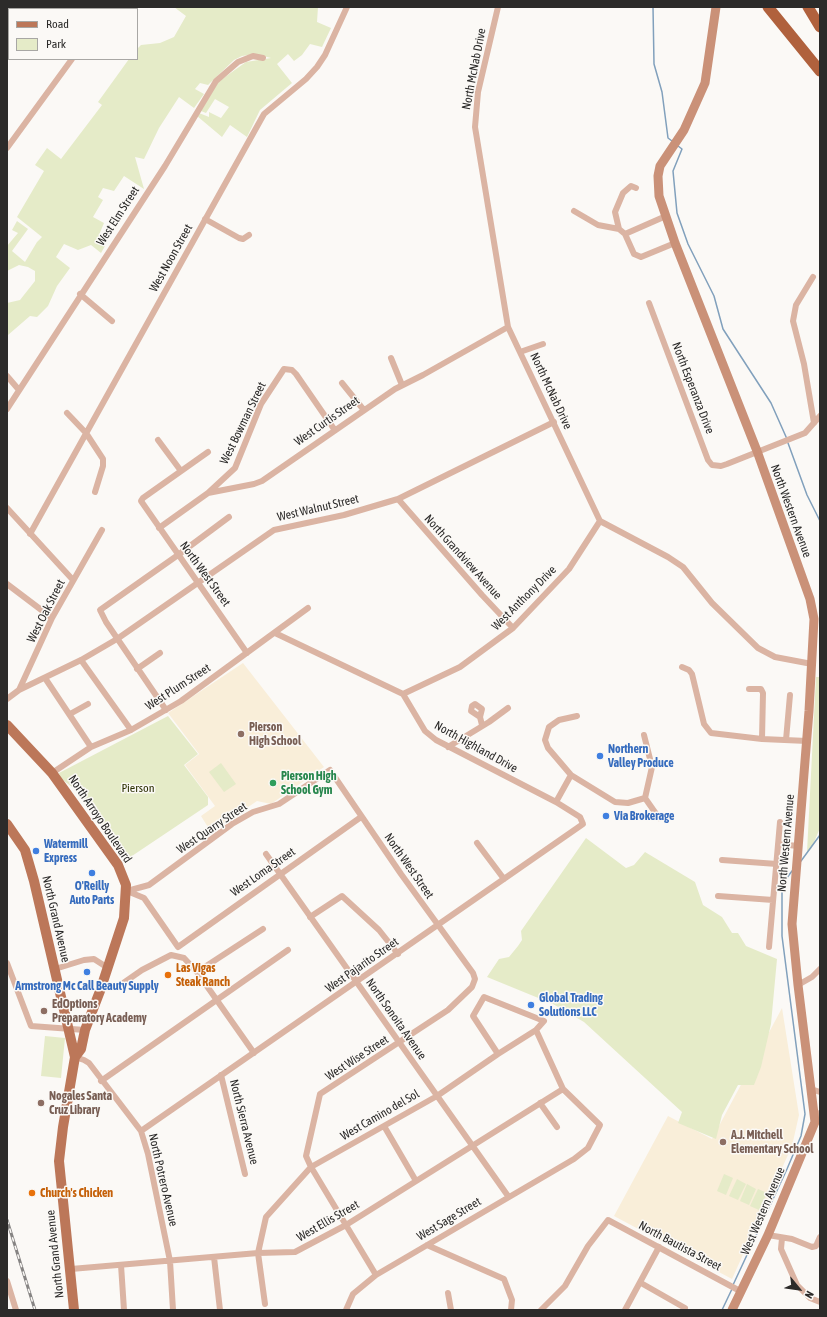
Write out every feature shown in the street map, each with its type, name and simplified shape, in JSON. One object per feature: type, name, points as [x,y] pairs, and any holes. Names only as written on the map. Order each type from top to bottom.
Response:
[{"type":"highway","points":[[768,7],[820,71]]},
{"type":"highway","points":[[808,7],[820,27]]},
{"type":"main road","name":"North Arroyo Boulevard","points":[[7,725],[52,773],[118,865],[126,885],[127,891],[124,918],[81,1049],[75,1057]]},
{"type":"main road","name":"North Grand Avenue","points":[[7,824],[25,850],[34,881],[75,1057],[63,1127],[59,1161],[61,1193],[71,1269],[74,1310]]},
{"type":"street","name":"West Noon Street","points":[[30,534],[264,114],[318,67],[347,7]]},
{"type":"street","name":"North McNab Drive","points":[[498,7],[478,92],[475,127],[508,327],[600,521]]},
{"type":"street","name":"North Western Avenue","points":[[716,7],[705,83],[684,130],[660,166],[658,185],[675,243],[757,451],[817,618],[812,664],[792,924],[798,985],[815,1090],[816,1122]]},
{"type":"street","name":"West Elm Street","points":[[7,409],[80,294],[165,166],[216,81],[238,62],[253,56],[263,58]]},
{"type":"street","points":[[7,148],[71,60]]},
{"type":"street","points":[[636,188],[631,186],[623,193],[616,207],[615,217],[619,228],[625,234],[634,254],[641,257],[675,243]]},
{"type":"street","points":[[574,211],[586,220],[598,225],[619,228]]},
{"type":"street","points":[[625,234],[666,216]]},
{"type":"street","points":[[205,219],[239,238],[244,239],[250,235]]},
{"type":"street","points":[[813,277],[796,306],[792,321],[804,364],[814,424]]},
{"type":"street","points":[[80,294],[112,320]]},
{"type":"street","name":"North Esperanza Drive","points":[[649,303],[708,460],[715,466],[726,464],[757,451]]},
{"type":"street","name":"West Curtis Street","points":[[159,528],[208,492],[254,484],[262,481],[363,409],[402,385],[423,375],[508,327]]},
{"type":"street","points":[[520,352],[543,344]]},
{"type":"street","points":[[391,358],[402,385]]},
{"type":"street","name":"West Bowman Street","points":[[208,492],[235,468],[261,404],[281,372],[287,369],[296,374],[334,429]]},
{"type":"street","points":[[7,376],[20,390]]},
{"type":"street","points":[[342,383],[363,409]]},
{"type":"street","points":[[67,413],[86,433],[103,459],[103,466],[95,492]]},
{"type":"street","points":[[757,451],[805,433],[820,416]]},
{"type":"street","name":"West Walnut Street","points":[[19,690],[81,660],[118,639],[198,581],[278,528],[344,515],[398,499],[554,422]]},
{"type":"street","points":[[158,440],[181,471],[208,452]]},
{"type":"street","name":"North West Street","points":[[181,471],[141,501],[247,653]]},
{"type":"street","name":"North Grandview Avenue","points":[[398,499],[477,590],[513,628]]},
{"type":"street","points":[[7,508],[73,580]]},
{"type":"street","points":[[166,710],[137,669],[100,612],[100,609],[178,555],[229,517]]},
{"type":"street","points":[[600,521],[668,557],[683,567],[712,603],[758,648],[775,657],[812,664]]},
{"type":"street","name":"West Anthony Drive","points":[[403,694],[460,667],[513,628],[569,569],[600,521]]},
{"type":"street","name":"West Oak Street","points":[[7,699],[19,690],[52,618],[102,530]]},
{"type":"street","points":[[8,584],[52,618]]},
{"type":"street","name":"West Plum Street","points":[[52,773],[91,747],[131,730],[166,710],[308,608]]},
{"type":"street","points":[[275,633],[403,694]]},
{"type":"street","points":[[137,669],[160,653]]},
{"type":"street","points":[[81,660],[131,730]]},
{"type":"street","points":[[682,667],[692,674],[704,724],[707,730],[717,734],[762,739],[807,741]]},
{"type":"street","points":[[45,678],[91,747]]},
{"type":"street","points":[[749,689],[762,689],[764,692],[762,739]]},
{"type":"street","name":"North Highland Drive","points":[[403,694],[425,731],[448,747],[575,812]]},
{"type":"street","points":[[786,740],[790,695]]},
{"type":"street","points":[[70,714],[88,704]]},
{"type":"street","points":[[448,747],[508,708]]},
{"type":"street","points":[[577,716],[555,723],[549,727],[545,740],[552,755],[571,775],[615,802],[628,803],[645,798]]},
{"type":"street","points":[[480,717],[482,725]]},
{"type":"street","points":[[644,735],[652,767],[652,774],[645,798]]},
{"type":"street","name":"North West Street","points":[[330,770],[361,817],[473,973]]},
{"type":"street","name":"West Quarry Street","points":[[127,891],[149,884],[232,824],[253,812],[279,804],[330,770]]},
{"type":"street","points":[[556,802],[571,775]]},
{"type":"street","points":[[645,798],[659,818]]},
{"type":"street","name":"West Pajarito Street","points":[[141,1131],[398,954],[583,824],[583,820],[575,812]]},
{"type":"street","name":"West Loma Street","points":[[127,891],[144,898],[178,947],[361,817]]},
{"type":"street","points":[[769,947],[780,822]]},
{"type":"street","points":[[476,843],[504,879]]},
{"type":"street","points":[[778,844],[798,846]]},
{"type":"street","name":"North Sonoita Avenue","points":[[266,854],[508,1196]]},
{"type":"street","points":[[722,860],[777,864]]},
{"type":"street","points":[[310,917],[342,896],[379,930],[398,954]]},
{"type":"street","points":[[718,896],[773,900]]},
{"type":"street","points":[[197,972],[262,929]]},
{"type":"street","points":[[101,1081],[288,950]]},
{"type":"street","points":[[102,986],[112,988],[119,986],[142,970],[170,955],[184,958],[197,972],[254,1053]]},
{"type":"street","points":[[55,969],[89,960],[102,963],[108,968]]},
{"type":"street","points":[[7,963],[31,1026],[86,1030]]},
{"type":"street","points":[[798,985],[812,977],[820,969]]},
{"type":"street","name":"West Wise Street","points":[[311,1167],[306,1156],[320,1094],[400,1043],[448,1010],[474,984],[475,979],[473,973]]},
{"type":"street","name":"West Camino del Sol","points":[[258,1253],[266,1217],[311,1167],[437,1096],[536,1030],[544,1021],[484,997],[473,1016],[498,1054]]},
{"type":"street","points":[[536,1030],[563,1089]]},
{"type":"street","name":"North Potrero Avenue","points":[[75,1057],[84,1060],[89,1064],[141,1131],[148,1154],[170,1261],[173,1310]]},
{"type":"street","name":"North Sierra Avenue","points":[[221,1076],[245,1174]]},
{"type":"street","name":"West Ellis Street","points":[[71,1269],[258,1253],[295,1252],[346,1225],[563,1089]]},
{"type":"street","name":"West Sage Street","points":[[346,1310],[352,1294],[376,1275],[508,1196],[574,1159],[588,1148],[600,1125],[563,1089]]},
{"type":"street","points":[[540,1103],[557,1127]]},
{"type":"street","points":[[816,1122],[820,1112]]},
{"type":"street","name":"West Western Avenue","points":[[732,1310],[768,1235],[816,1122]]},
{"type":"street","points":[[384,1126],[416,1181]]},
{"type":"street","points":[[311,1167],[376,1275]]},
{"type":"street","name":"North Bautista Street","points":[[541,1310],[565,1286],[588,1246],[608,1220],[740,1291]]},
{"type":"street","points":[[768,1235],[792,1239],[812,1247],[816,1246],[820,1237]]},
{"type":"street","points":[[782,1238],[781,1249],[796,1285],[810,1298],[820,1302]]},
{"type":"street","points":[[427,1245],[504,1279],[512,1300],[510,1310]]},
{"type":"street","points":[[626,1310],[659,1247]]},
{"type":"street","points":[[258,1253],[264,1304]]},
{"type":"street","points":[[214,1257],[220,1310]]},
{"type":"street","points":[[121,1265],[124,1310]]},
{"type":"street","points":[[7,1281],[16,1310]]},
{"type":"street","points":[[641,1283],[685,1308]]},
{"type":"street","points":[[448,1294],[451,1310]]},
{"type":"shaded area","name":"Pierson High School","points":[[243,663],[324,767],[271,804],[257,801],[211,832],[201,816],[215,806],[185,765],[199,754],[168,713]]},
{"type":"shaded area","name":"A.J. Mitchell Elementary School","points":[[782,1008],[799,1115],[792,1146],[732,1279],[614,1216],[668,1116],[712,1139]]},
{"type":"green space","points":[[174,7],[318,7],[317,22],[331,28],[322,47],[310,44],[302,55],[294,61],[288,54],[277,64],[292,83],[260,110],[247,137],[230,125],[222,137],[197,116],[199,113],[209,117],[209,112],[221,118],[229,107],[215,99],[206,113],[201,111],[218,82],[246,62],[271,58],[255,54],[242,56],[234,60],[208,85],[200,83],[195,89],[204,94],[194,108],[179,97],[159,128],[144,159],[135,157],[144,189],[124,176],[114,191],[103,188],[98,197],[103,200],[93,217],[104,223],[99,235],[105,246],[101,253],[91,245],[78,250],[64,244],[56,257],[70,268],[57,286],[48,306],[37,317],[30,316],[8,335],[7,303],[20,300],[35,281],[35,271],[28,267],[19,265],[7,271],[7,246],[18,233],[12,230],[17,221],[28,229],[12,251],[25,262],[37,242],[42,237],[17,217],[44,171],[35,165],[47,148],[61,159],[102,105],[98,102],[128,60],[138,60],[138,48],[141,45],[160,43],[174,37],[186,16]]},
{"type":"green space","points":[[816,677],[820,677],[820,828],[811,849],[807,852]]},
{"type":"green space","name":"Pierson","points":[[168,716],[198,754],[184,765],[208,797],[208,805],[126,860],[79,792],[60,778],[59,773]]},
{"type":"green space","points":[[221,763],[236,784],[224,792],[209,772]]},
{"type":"green space","points":[[586,838],[626,868],[634,865],[645,852],[695,882],[703,905],[722,917],[732,933],[738,933],[746,946],[777,959],[771,1024],[761,1067],[754,1085],[738,1085],[722,1115],[716,1139],[678,1123],[682,1112],[584,1022],[553,1004],[487,977],[499,959],[509,957],[518,946],[522,940],[521,931]]},
{"type":"green space","points":[[45,1036],[65,1038],[61,1078],[41,1076]]},
{"type":"green space","points":[[724,1174],[733,1178],[726,1195],[717,1191]]},
{"type":"green space","points":[[737,1179],[746,1184],[738,1200],[729,1196]]},
{"type":"green space","points":[[747,1184],[756,1189],[749,1205],[740,1201]]},
{"type":"green space","points":[[758,1189],[767,1193],[759,1210],[750,1206]]},
{"type":"waterway","points":[[653,7],[654,64],[662,92],[668,138],[672,141]]},
{"type":"waterway","points":[[678,146],[682,149],[673,171],[677,213],[688,244],[714,296],[723,329],[771,403],[787,439]]},
{"type":"waterway","points":[[788,443],[807,495],[820,521]]},
{"type":"waterway","points":[[801,861],[820,835]]},
{"type":"waterway","points":[[733,1285],[801,1136],[805,1114],[782,936],[782,887],[792,871]]},
{"type":"waterway","points":[[722,1310],[732,1289]]},
{"type":"railway","points":[[7,1220],[35,1310]]},
{"type":"place","name":"Pierson High School","points":[[241,734]]},
{"type":"place","name":"Northern Valley Produce","points":[[600,756]]},
{"type":"place","name":"Pierson High School Gym","points":[[273,783]]},
{"type":"place","name":"Via Brokerage","points":[[606,816]]},
{"type":"place","name":"Watermill Express","points":[[36,851]]},
{"type":"place","name":"O'Reilly Auto Parts","points":[[92,873]]},
{"type":"place","name":"Armstrong Mc Call Beauty Supply","points":[[87,972]]},
{"type":"place","name":"Las Vigas Steak Ranch","points":[[168,975]]},
{"type":"place","name":"Global Trading Solutions LLC","points":[[531,1005]]},
{"type":"place","name":"EdOptions Preparatory Academy","points":[[44,1011]]},
{"type":"place","name":"Nogales Santa Cruz Library","points":[[41,1103]]},
{"type":"place","name":"A.J. Mitchell Elementary School","points":[[723,1142]]},
{"type":"place","name":"Church's Chicken","points":[[32,1193]]}]
